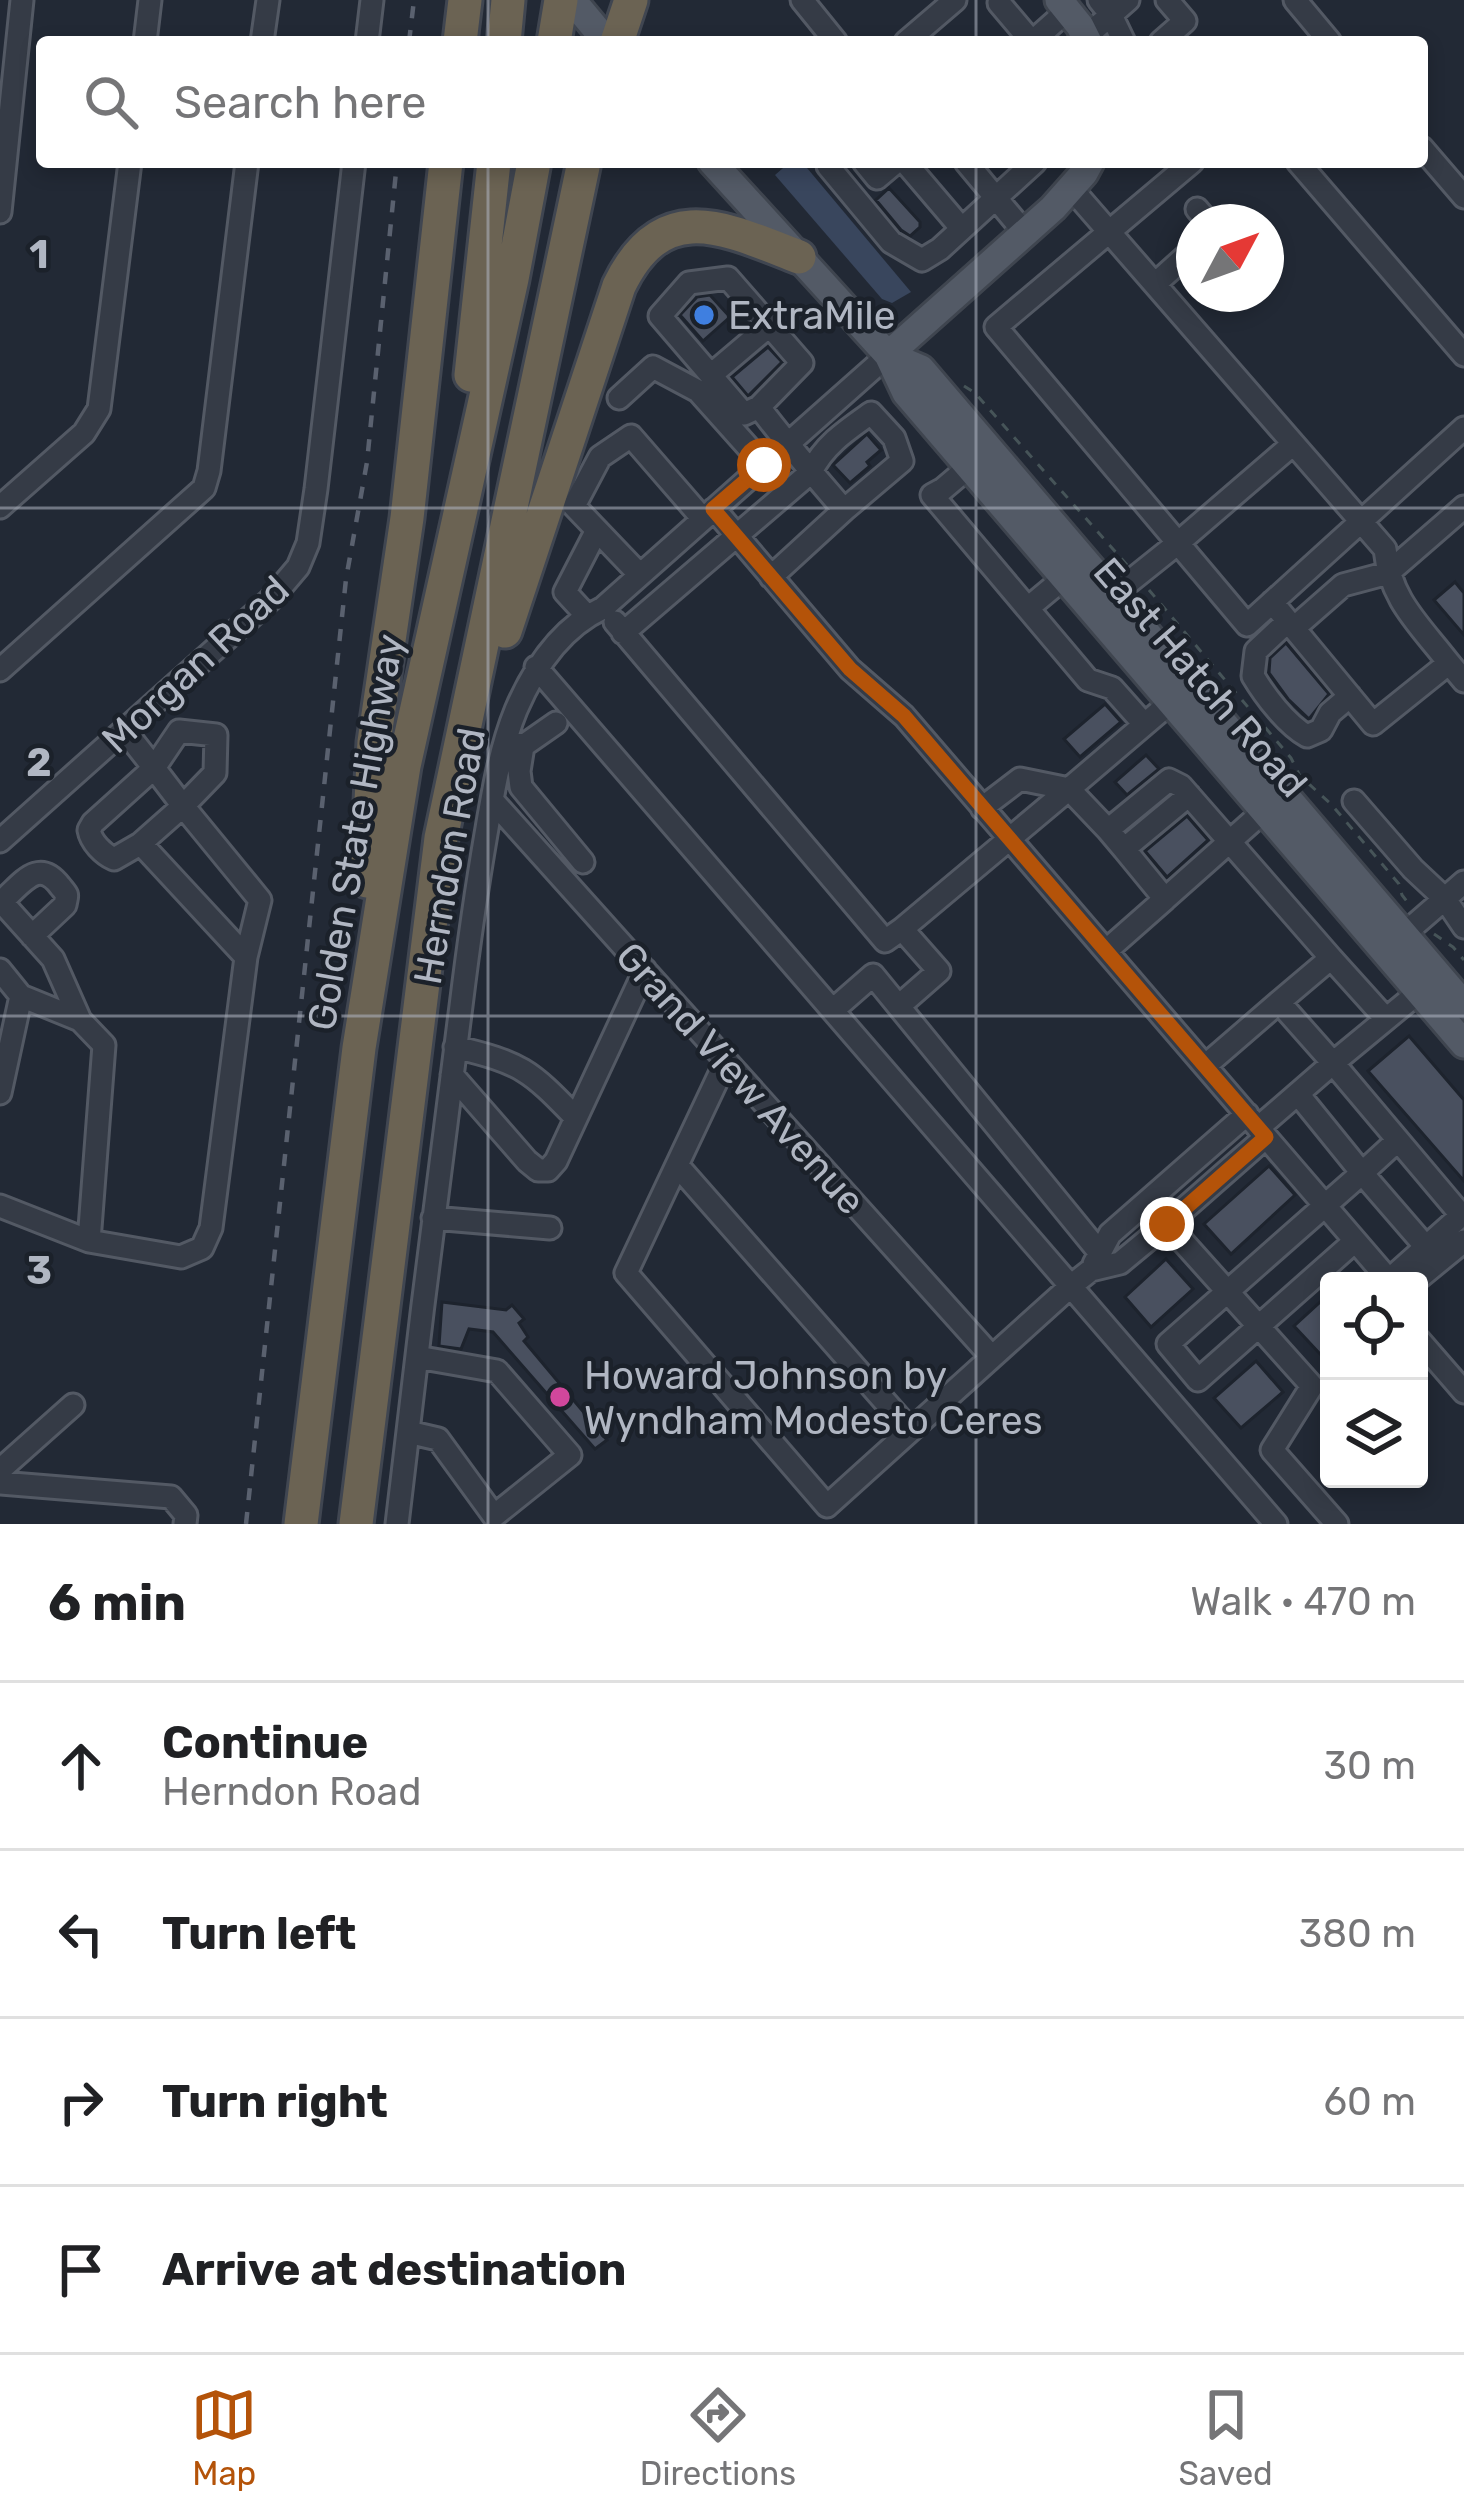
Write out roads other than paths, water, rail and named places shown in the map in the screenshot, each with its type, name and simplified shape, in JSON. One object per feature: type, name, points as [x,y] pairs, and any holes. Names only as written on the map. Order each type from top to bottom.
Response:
[{"type":"highway","points":[[461,36],[466,0]]},
{"type":"highway","points":[[505,36],[508,0]]},
{"type":"highway","points":[[555,36],[561,0]]},
{"type":"highway","points":[[613,36],[617,0]]},
{"type":"highway","points":[[615,36],[631,0]]},
{"type":"highway","points":[[358,1048],[374,742],[407,518],[445,168]]},
{"type":"highway","points":[[444,586],[493,168]]},
{"type":"highway","name":"Golden State Highway","points":[[301,1524],[358,1048],[404,766],[533,168]]},
{"type":"highway","points":[[356,1524],[441,838],[583,168]]},
{"type":"highway","points":[[461,744],[502,638],[628,266],[640,249],[662,236],[703,226],[723,228],[799,257]]},
{"type":"main road","points":[[572,0],[606,36]]},
{"type":"main road","points":[[1063,5],[1083,36]]},
{"type":"main road","name":"East Hatch Road","points":[[717,168],[888,355],[906,393],[1464,1044]]},
{"type":"main road","name":"Herndon Road","points":[[888,355],[1025,233],[1086,168]]},
{"type":"main road","name":"East Hatch Road","points":[[888,355],[921,369],[1113,595],[1412,927],[1464,1005]]},
{"type":"street","points":[[0,212],[22,0]]},
{"type":"street","points":[[146,36],[150,0]]},
{"type":"street","points":[[263,36],[268,0]]},
{"type":"street","points":[[368,36],[372,0]]},
{"type":"street","points":[[802,0],[831,36]]},
{"type":"street","points":[[912,36],[955,0]]},
{"type":"street","points":[[1167,0],[1185,21],[1168,36]]},
{"type":"street","points":[[1294,0],[1325,36]]},
{"type":"street","points":[[999,3],[1027,36]]},
{"type":"street","points":[[1037,36],[1063,5]]},
{"type":"street","points":[[1089,36],[1113,5]]},
{"type":"street","points":[[1113,5],[1122,36]]},
{"type":"street","points":[[1428,155],[1464,197]]},
{"type":"street","points":[[0,507],[84,433],[99,409],[129,168]]},
{"type":"street","points":[[0,670],[204,488],[246,168]]},
{"type":"street","name":"Morgan Road","points":[[0,841],[270,600],[298,566],[308,542],[353,168]]},
{"type":"street","points":[[830,168],[891,242],[922,260],[1027,168]]},
{"type":"street","points":[[869,168],[877,178],[892,168]]},
{"type":"street","points":[[906,168],[962,229]]},
{"type":"street","points":[[971,168],[1025,233]]},
{"type":"street","points":[[1185,168],[996,327],[1247,625],[1464,428]]},
{"type":"street","points":[[1303,168],[1464,355]]},
{"type":"street","points":[[1071,188],[1385,549],[1396,595],[1464,682]]},
{"type":"street","points":[[1155,284],[1176,265]]},
{"type":"street","points":[[728,278],[770,326],[802,363],[759,407],[744,414],[660,316],[689,283],[728,278]]},
{"type":"street","points":[[711,376],[770,326]]},
{"type":"street","name":"Herndon Road","points":[[397,1524],[473,914],[536,668],[566,633],[640,575],[888,355]]},
{"type":"street","points":[[619,398],[652,367],[698,391],[764,465]]},
{"type":"street","points":[[759,407],[844,510]]},
{"type":"street","points":[[623,633],[811,472],[819,455],[871,413],[894,438],[902,461],[772,577]]},
{"type":"street","points":[[640,575],[574,506],[600,457],[631,436],[708,514],[736,535],[850,669],[904,716],[1382,1272]]},
{"type":"street","points":[[1113,595],[1294,444]]},
{"type":"street","points":[[969,467],[932,495],[1088,680],[1112,688],[1144,724]]},
{"type":"street","points":[[1350,696],[1330,713],[1322,730],[1307,736],[1256,682],[1252,663],[1256,651],[1343,585],[1388,573],[1464,507]]},
{"type":"street","points":[[597,530],[565,592],[623,633],[885,941],[1171,702]]},
{"type":"street","points":[[1028,608],[1064,578]]},
{"type":"street","points":[[1273,602],[1373,724],[1449,663]]},
{"type":"street","points":[[536,668],[1276,1524]]},
{"type":"street","points":[[556,723],[514,743],[521,787],[584,862]]},
{"type":"street","points":[[0,1206],[89,1241],[181,1257],[202,1248],[211,1228],[246,957],[260,900],[125,731]]},
{"type":"street","points":[[179,731],[216,735],[215,772],[140,844],[114,859],[106,856],[88,830],[154,768],[179,731]]},
{"type":"street","points":[[982,808],[1020,779],[1069,789],[1165,899]]},
{"type":"street","points":[[1108,830],[1168,780],[1181,786],[1386,1019]]},
{"type":"street","points":[[1124,849],[1189,795]]},
{"type":"street","points":[[500,808],[529,799]]},
{"type":"street","points":[[1354,801],[1464,927]]},
{"type":"street","name":"Grand View Avenue","points":[[500,808],[991,1356]]},
{"type":"street","points":[[1106,951],[1264,811]]},
{"type":"street","points":[[140,844],[246,957]]},
{"type":"street","points":[[32,936],[67,899],[49,873],[40,871],[1,901],[32,936],[53,958],[80,1020],[104,1045],[89,1241]]},
{"type":"street","points":[[1412,927],[1464,882]]},
{"type":"street","points":[[899,1006],[939,970],[902,929]]},
{"type":"street","points":[[1205,1066],[1331,958]]},
{"type":"street","points":[[0,970],[21,996],[80,1020]]},
{"type":"street","points":[[452,1075],[538,1170],[548,1170],[645,970]]},
{"type":"street","points":[[833,1010],[873,975],[1096,1262]]},
{"type":"street","points":[[726,1061],[626,1273],[827,1506],[1096,1262],[1110,1234],[1298,1094],[1419,992]]},
{"type":"street","points":[[0,1094],[21,996]]},
{"type":"street","points":[[1280,1002],[1463,1215],[1398,1272]]},
{"type":"street","points":[[455,1047],[523,1068],[576,1118]]},
{"type":"street","points":[[1298,1094],[1426,1246]]},
{"type":"street","points":[[1096,1262],[1120,1263],[1167,1224],[1257,1126]]},
{"type":"street","points":[[1355,1240],[1198,1380],[1168,1344],[1398,1140]]},
{"type":"street","points":[[677,1165],[910,1430]]},
{"type":"street","points":[[433,1217],[550,1228]]},
{"type":"street","points":[[1167,1224],[1259,1328],[1320,1379],[1272,1450],[1337,1524]]},
{"type":"street","points":[[1426,1272],[1464,1240]]},
{"type":"street","points":[[1428,1350],[1464,1392]]},
{"type":"street","points":[[408,1432],[438,1439],[494,1516],[570,1455],[497,1371],[417,1357]]},
{"type":"street","points":[[0,1470],[73,1405]]},
{"type":"street","points":[[0,1483],[171,1497],[186,1515],[185,1524]]},
{"type":"water","points":[[783,168],[807,168],[911,292],[892,303],[882,299],[775,175]]},
{"type":"railway","points":[[410,36],[414,0]]},
{"type":"railway","points":[[246,1524],[346,579],[367,462],[396,168]]},
{"type":"place","name":"ExtraMile","points":[[704,315]]},
{"type":"place","name":"Howard Johnson by Wyndham Modesto Ceres","points":[[560,1397]]}]
